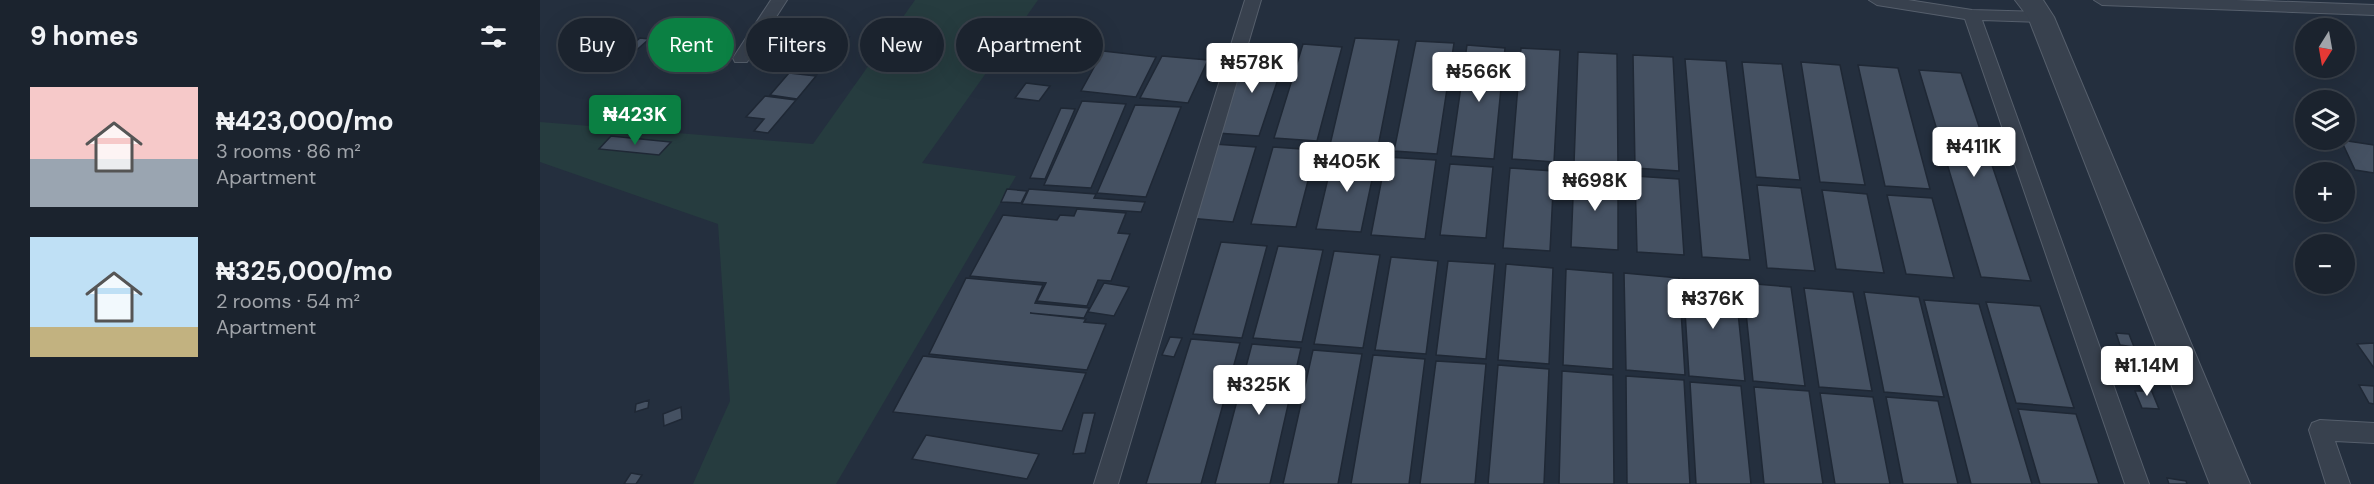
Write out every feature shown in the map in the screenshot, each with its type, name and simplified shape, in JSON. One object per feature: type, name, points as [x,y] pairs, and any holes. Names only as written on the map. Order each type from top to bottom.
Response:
[{"type":"street","points":[[2037,6],[2230,484]]},
{"type":"lane","points":[[741,58],[779,0]]},
{"type":"lane","points":[[1106,484],[1253,0]]},
{"type":"lane","points":[[1877,0],[1972,15],[2037,6]]},
{"type":"lane","points":[[2102,0],[2374,10]]},
{"type":"lane","points":[[1972,15],[2137,484]]},
{"type":"lane","points":[[2338,484],[2320,430],[2374,433]]},
{"type":"green space","points":[[915,0],[1038,0],[1025,18],[956,18],[956,72],[987,72],[922,163],[1016,176],[836,484],[693,484],[730,401],[718,224],[540,162],[540,122],[813,144],[864,72],[944,72],[944,18],[902,18]]},
{"type":"building","points":[[640,38],[648,39],[636,51],[636,41]]},
{"type":"building","points":[[1355,38],[1399,40],[1377,152],[1329,149]]},
{"type":"building","points":[[1416,41],[1454,43],[1437,154],[1394,151]]},
{"type":"building","points":[[1303,44],[1342,47],[1317,141],[1274,138]]},
{"type":"building","points":[[1467,45],[1505,48],[1494,159],[1451,156]]},
{"type":"building","points":[[1521,48],[1560,50],[1554,162],[1512,159]]},
{"type":"building","points":[[1103,51],[1156,57],[1136,97],[1081,91],[1091,72],[1103,72]]},
{"type":"building","points":[[1246,52],[1286,55],[1259,136],[1217,133]]},
{"type":"building","points":[[1578,52],[1617,54],[1618,168],[1574,164]]},
{"type":"building","points":[[1633,55],[1673,57],[1679,171],[1635,168]]},
{"type":"building","points":[[1162,56],[1208,60],[1188,103],[1140,98]]},
{"type":"building","points":[[1685,59],[1726,61],[1750,260],[1702,257]]},
{"type":"building","points":[[1742,62],[1782,64],[1800,180],[1756,177]]},
{"type":"building","points":[[1801,62],[1840,65],[1865,185],[1820,182]]},
{"type":"building","points":[[1858,65],[1898,68],[1930,189],[1885,186]]},
{"type":"building","points":[[1919,70],[1961,73],[2031,281],[1981,277]]},
{"type":"building","points":[[789,73],[816,76],[797,99],[770,95]]},
{"type":"building","points":[[1026,83],[1050,86],[1039,101],[1015,98]]},
{"type":"building","points":[[765,96],[796,100],[768,133],[754,131],[764,119],[746,117]]},
{"type":"building","points":[[1082,101],[1126,104],[1091,188],[1044,185]]},
{"type":"building","points":[[1135,105],[1181,107],[1146,197],[1097,193]]},
{"type":"building","points":[[1061,108],[1075,109],[1045,179],[1030,178]]},
{"type":"building","points":[[611,136],[671,142],[659,155],[599,149]]},
{"type":"building","points":[[2355,142],[2374,145],[2374,173],[2355,170],[2355,162],[2351,162],[2346,150],[2355,150]]},
{"type":"building","points":[[1214,144],[1256,147],[1233,222],[1189,218]]},
{"type":"building","points":[[1273,147],[1316,150],[1296,227],[1251,224]]},
{"type":"building","points":[[1334,153],[1377,156],[1361,232],[1316,229]]},
{"type":"building","points":[[1386,157],[1436,160],[1425,239],[1371,235]]},
{"type":"building","points":[[1450,164],[1493,167],[1486,238],[1440,235]]},
{"type":"building","points":[[1510,168],[1554,171],[1550,251],[1503,248]]},
{"type":"building","points":[[1574,173],[1618,176],[1618,250],[1571,247]]},
{"type":"building","points":[[1635,176],[1679,179],[1684,255],[1637,252]]},
{"type":"building","points":[[1757,185],[1801,188],[1815,271],[1767,268]]},
{"type":"building","points":[[1007,189],[1027,191],[1021,203],[1001,202]]},
{"type":"building","points":[[1029,189],[1096,194],[1094,198],[1145,202],[1141,212],[1022,204]]},
{"type":"building","points":[[1822,190],[1867,194],[1884,273],[1836,269]]},
{"type":"building","points":[[1887,195],[1932,198],[1954,278],[1906,274]]},
{"type":"building","points":[[1077,209],[1126,213],[1118,233],[1130,234],[1111,281],[1098,280],[1087,306],[1037,301],[1046,283],[970,276],[1003,215],[1057,220],[1060,215],[1074,216]]},
{"type":"building","points":[[1221,242],[1267,246],[1242,338],[1193,334]]},
{"type":"building","points":[[1278,246],[1323,250],[1302,342],[1253,338]]},
{"type":"building","points":[[1334,251],[1380,255],[1363,348],[1314,344]]},
{"type":"building","points":[[1391,257],[1438,261],[1426,354],[1375,350]]},
{"type":"building","points":[[1448,261],[1495,264],[1486,359],[1436,355]]},
{"type":"building","points":[[1506,264],[1553,268],[1549,364],[1498,360]]},
{"type":"building","points":[[1566,269],[1613,273],[1613,369],[1563,365]]},
{"type":"building","points":[[1624,273],[1679,278],[1685,375],[1626,370]]},
{"type":"building","points":[[966,278],[1043,285],[1035,303],[1089,308],[1084,318],[1030,313],[1086,319],[1084,322],[1106,324],[1087,370],[929,354]]},
{"type":"building","points":[[1683,279],[1735,283],[1745,381],[1689,376]]},
{"type":"building","points":[[1104,283],[1129,287],[1114,316],[1088,312]]},
{"type":"building","points":[[1743,283],[1791,287],[1805,386],[1753,381]]},
{"type":"building","points":[[1804,288],[1853,292],[1872,391],[1819,387]]},
{"type":"building","points":[[1864,292],[1919,297],[1944,397],[1884,392]]},
{"type":"building","points":[[1924,300],[1979,304],[2032,484],[1971,484]]},
{"type":"building","points":[[1986,302],[2040,306],[2074,408],[2016,403]]},
{"type":"building","points":[[2116,333],[2129,334],[2134,347],[2120,345]]},
{"type":"building","points":[[1170,337],[1182,338],[1174,357],[1162,355]]},
{"type":"building","points":[[1191,339],[1240,343],[1201,484],[1146,484]]},
{"type":"building","points":[[2374,343],[2374,368],[2357,344]]},
{"type":"building","points":[[1252,344],[1301,348],[1270,484],[1215,484]]},
{"type":"building","points":[[1313,350],[1362,354],[1338,484],[1283,484]]},
{"type":"building","points":[[1373,355],[1425,359],[1409,484],[1351,484]]},
{"type":"building","points":[[923,356],[1086,373],[1062,431],[893,412]]},
{"type":"building","points":[[1436,361],[1486,364],[1475,484],[1420,484]]},
{"type":"building","points":[[1498,365],[1549,369],[1544,484],[1488,484]]},
{"type":"building","points":[[1562,371],[1613,375],[1614,484],[1559,484]]},
{"type":"building","points":[[1626,376],[1684,380],[1690,484],[1627,484]]},
{"type":"building","points":[[2140,381],[2148,382],[2159,409],[2142,408],[2135,391],[2144,391]]},
{"type":"building","points":[[1690,382],[1741,386],[1751,484],[1696,484]]},
{"type":"building","points":[[2359,385],[2374,386],[2374,404],[2369,403]]},
{"type":"building","points":[[1754,387],[1809,391],[1823,484],[1764,484]]},
{"type":"building","points":[[1820,393],[1873,397],[1890,484],[1835,484]]},
{"type":"building","points":[[1886,397],[1938,401],[1958,484],[1903,484]]},
{"type":"building","points":[[649,400],[648,408],[635,412],[636,404]]},
{"type":"building","points":[[681,407],[682,419],[664,426],[663,414]]},
{"type":"building","points":[[2018,409],[2076,414],[2099,484],[2040,484]]},
{"type":"building","points":[[1083,413],[1095,413],[1085,453],[1073,454]]},
{"type":"building","points":[[926,435],[1039,454],[1027,479],[912,459]]},
{"type":"building","points":[[631,473],[642,475],[636,484],[624,484]]},
{"type":"building","points":[[2167,478],[2186,481],[2187,484],[2169,484]]}]
